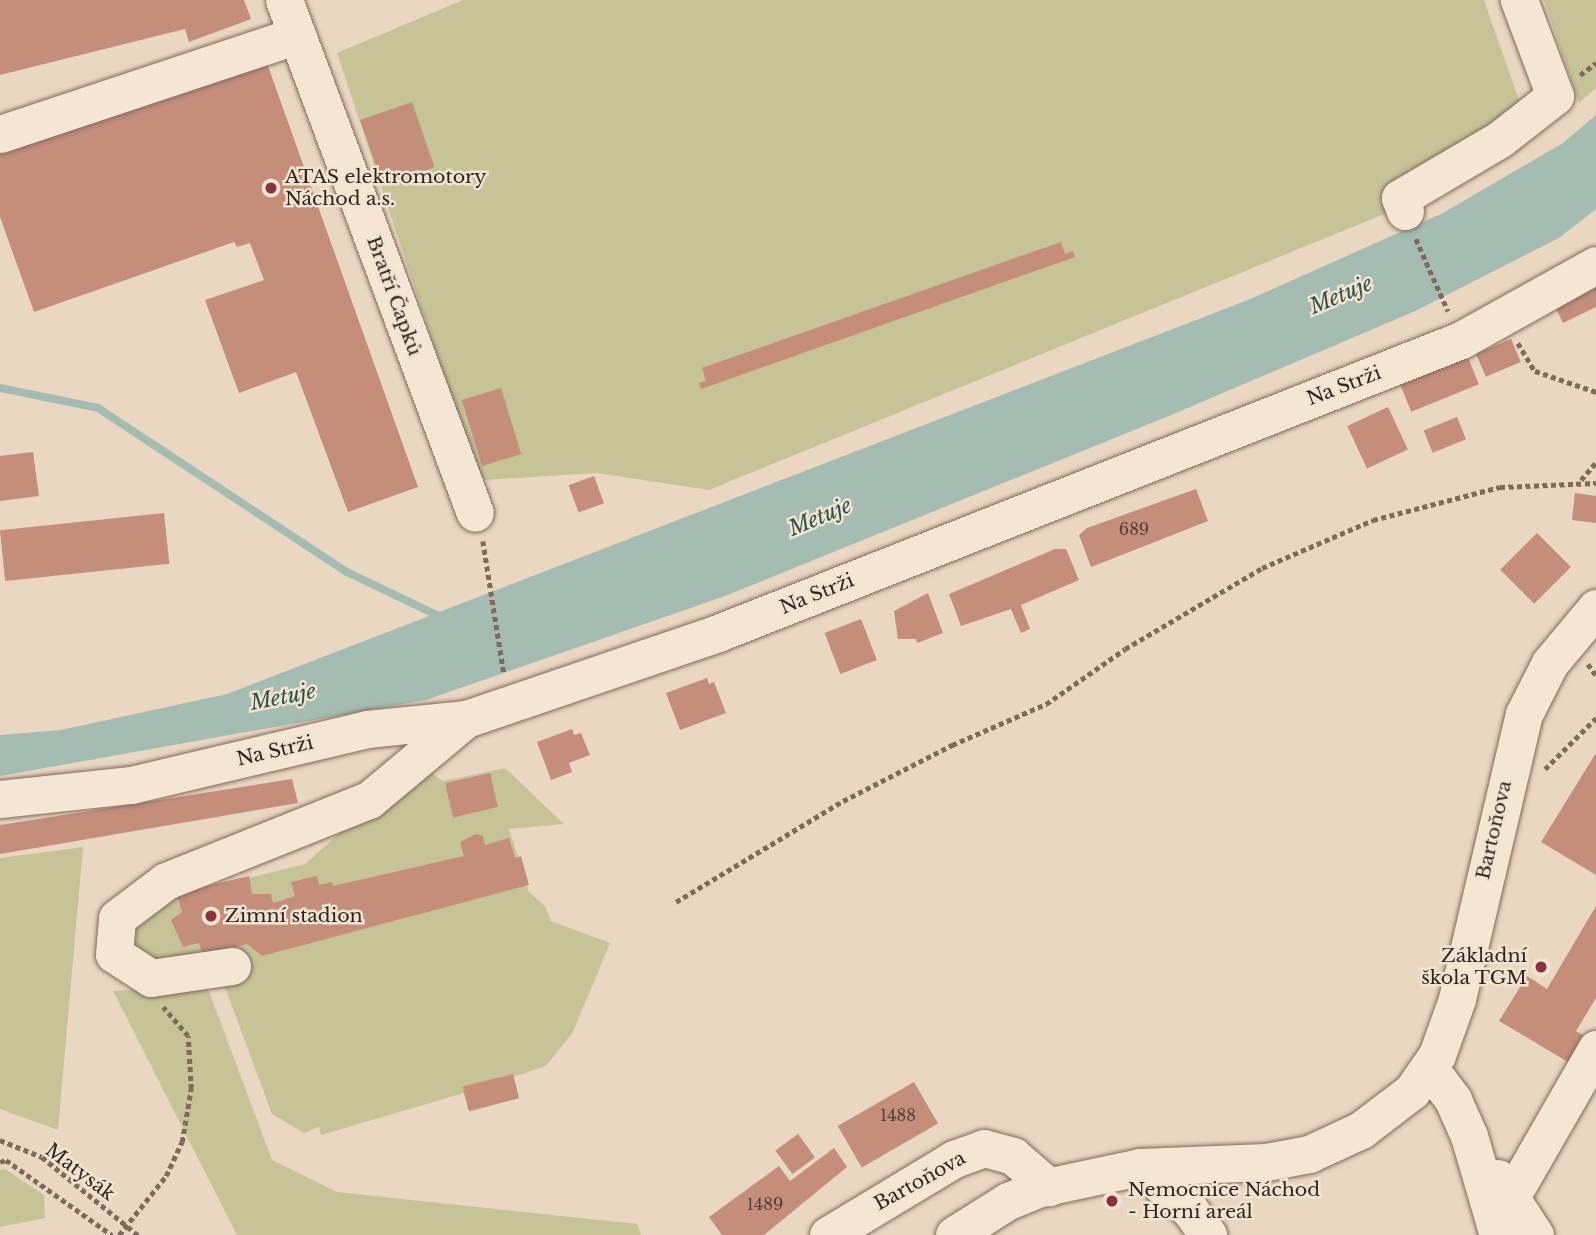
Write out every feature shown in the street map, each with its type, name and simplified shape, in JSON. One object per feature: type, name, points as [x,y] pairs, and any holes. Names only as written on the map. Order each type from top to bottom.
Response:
[{"type":"street","name":"Bratří Čapků","points":[[284,0],[479,529]]},
{"type":"street","points":[[1407,219],[1401,198],[1500,139],[1555,96],[1519,0]]},
{"type":"street","points":[[0,134],[297,35]]},
{"type":"street","name":"Na Strži","points":[[0,799],[131,785],[367,730],[466,719],[718,634],[1461,340],[1596,265]]},
{"type":"street","name":"Bartoňova","points":[[954,1235],[1008,1200],[1049,1186],[1140,1167],[1266,1162],[1309,1154],[1377,1120],[1430,1069],[1457,999],[1524,714],[1550,663],[1596,608]]},
{"type":"street","points":[[232,966],[151,978],[114,954],[117,918],[166,881],[369,800],[466,719]]},
{"type":"street","points":[[1511,1197],[1596,1049]]},
{"type":"street","points":[[1430,1069],[1453,1100],[1469,1136],[1498,1235]]},
{"type":"street","points":[[1469,1136],[1535,1235]]},
{"type":"street","name":"Bartoňova","points":[[828,1235],[932,1171],[984,1148],[1013,1156],[1049,1186]]},
{"type":"street","points":[[1140,1167],[1190,1210],[1208,1235]]},
{"type":"path","points":[[1407,219],[1445,304]]},
{"type":"path","points":[[1504,318],[1535,371],[1596,392]]},
{"type":"path","points":[[1581,481],[1596,462]]},
{"type":"path","points":[[676,902],[843,802],[952,745],[1046,704],[1125,649],[1262,568],[1373,520],[1500,487],[1581,481],[1596,483]]},
{"type":"path","points":[[479,529],[506,686]]},
{"type":"path","points":[[119,1235],[166,1176],[182,1142],[191,1089],[188,1036],[156,999]]},
{"type":"path","name":"Matysák","points":[[0,1140],[42,1157],[138,1235]]},
{"type":"path","points":[[0,1162],[6,1160],[113,1235]]},
{"type":"shaded area","points":[[463,0],[1484,0],[1532,137],[1409,204],[709,490],[597,473],[484,480],[457,415],[337,53]]},
{"type":"shaded area","points":[[1544,0],[1596,0],[1596,88],[1579,103]]},
{"type":"shaded area","points":[[505,768],[564,824],[509,829],[529,892],[545,906],[551,921],[610,943],[573,1032],[546,1066],[513,1077],[519,1098],[470,1112],[464,1093],[321,1135],[319,1127],[304,1133],[272,1114],[223,982],[144,957],[130,941],[126,922],[163,899],[305,864],[370,806],[428,771],[443,781]]},
{"type":"shaded area","points":[[83,847],[58,1130],[0,1109],[0,858]]},
{"type":"shaded area","points":[[207,986],[272,1160],[337,1192],[637,1224],[641,1235],[237,1235],[113,991]]},
{"type":"shaded area","points":[[5,1169],[44,1195],[45,1218],[0,1227],[0,1170]]},
{"type":"water","name":"Metuje","points":[[1596,115],[1596,209],[1559,238],[1413,312],[1176,413],[725,596],[426,700],[0,776],[0,735],[61,730],[227,694],[1248,300],[1443,213],[1563,143]]},
{"type":"building","points":[[0,0],[244,0],[251,19],[189,42],[185,29],[0,75]]},
{"type":"building","points":[[263,52],[418,487],[348,512],[296,372],[239,393],[205,300],[264,280],[250,243],[237,247],[234,242],[34,312],[0,217],[0,147]]},
{"type":"building","points":[[412,102],[434,167],[382,185],[360,120]]},
{"type":"building","points":[[1061,242],[1065,254],[1073,251],[1075,257],[701,389],[699,383],[706,381],[702,368]]},
{"type":"building","points":[[1596,279],[1596,307],[1563,323],[1552,300]]},
{"type":"building","points":[[1511,339],[1521,362],[1486,377],[1476,354]]},
{"type":"building","points":[[1465,350],[1479,384],[1411,412],[1397,377]]},
{"type":"building","points":[[501,388],[521,454],[482,466],[462,400]]},
{"type":"building","points":[[1388,407],[1408,450],[1367,469],[1347,426]]},
{"type":"building","points":[[1457,417],[1466,439],[1433,453],[1424,430]]},
{"type":"building","points":[[33,452],[39,496],[0,501],[0,456]]},
{"type":"building","points":[[594,476],[604,503],[579,512],[569,485]]},
{"type":"building","points":[[1196,489],[1208,521],[1091,567],[1079,535],[1087,528]]},
{"type":"building","points":[[1575,493],[1596,496],[1596,523],[1572,520]]},
{"type":"building","points":[[164,513],[169,564],[5,581],[0,530]]},
{"type":"building","points":[[1537,533],[1571,567],[1534,604],[1500,570]]},
{"type":"building","points":[[1055,549],[1066,549],[1079,580],[1021,605],[1030,629],[1021,633],[1011,609],[961,626],[949,594]]},
{"type":"building","points":[[928,593],[943,633],[917,643],[916,639],[898,639],[894,611]]},
{"type":"building","points":[[861,619],[877,660],[840,674],[825,633]]},
{"type":"building","points":[[707,678],[709,684],[714,682],[726,713],[680,730],[666,693]]},
{"type":"building","points":[[572,729],[574,735],[581,733],[590,755],[569,763],[572,772],[551,780],[537,742]]},
{"type":"building","points":[[1596,753],[1596,875],[1541,842]]},
{"type":"building","points":[[490,773],[498,807],[453,817],[445,783]]},
{"type":"building","points":[[292,779],[298,803],[0,854],[0,825]]},
{"type":"building","points":[[476,834],[483,836],[485,845],[509,838],[515,858],[521,856],[529,885],[262,956],[247,944],[203,956],[199,943],[183,947],[171,920],[182,912],[177,895],[215,884],[249,876],[252,894],[271,894],[273,903],[295,896],[291,882],[317,876],[319,885],[332,882],[333,886],[464,856],[460,842]]},
{"type":"building","points":[[1596,906],[1596,998],[1576,1031],[1588,1038],[1573,1065],[1499,1021],[1527,976],[1547,989]]},
{"type":"building","points":[[513,1074],[519,1098],[469,1111],[463,1087]]},
{"type":"building","points":[[914,1082],[938,1124],[862,1168],[838,1126]]},
{"type":"building","points":[[798,1134],[815,1157],[792,1174],[775,1150]]},
{"type":"building","points":[[834,1148],[847,1167],[764,1235],[722,1235],[709,1217],[779,1166],[790,1181]]},
{"type":"waterway","points":[[0,388],[98,408],[347,572],[443,618]]},
{"type":"place","name":"ATAS elektromotory Náchod a.s.","points":[[271,188]]},
{"type":"place","name":"Zimní stadion","points":[[211,916]]},
{"type":"place","name":"Základní škola TGM","points":[[1541,967]]},
{"type":"place","name":"Nemocnice Náchod - Horní areál","points":[[1112,1201]]}]
